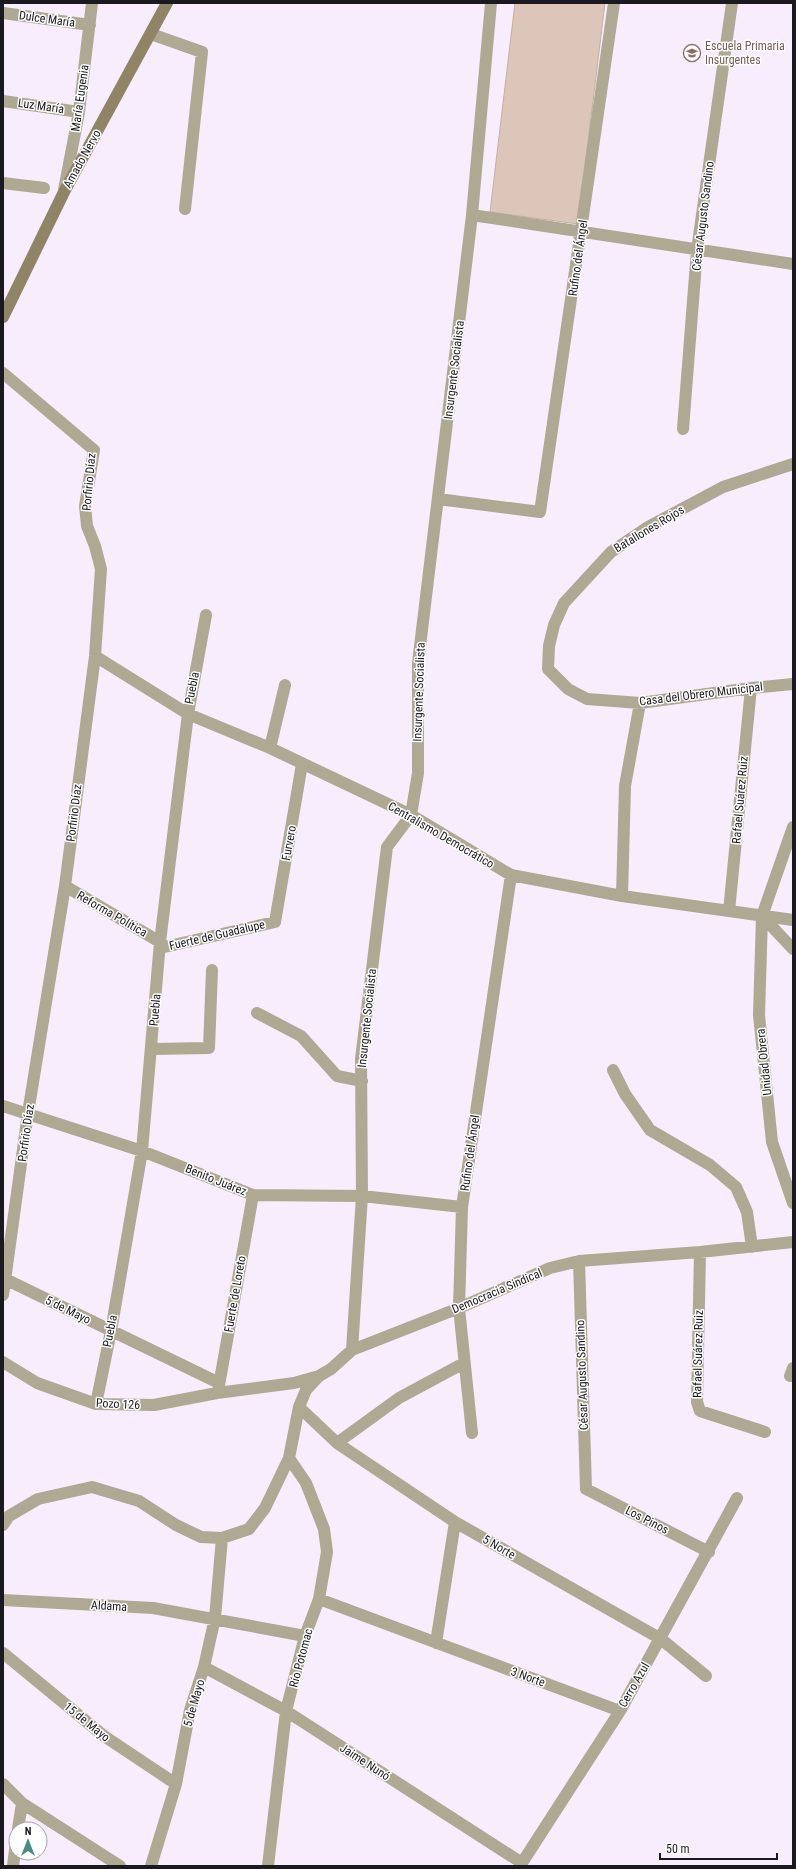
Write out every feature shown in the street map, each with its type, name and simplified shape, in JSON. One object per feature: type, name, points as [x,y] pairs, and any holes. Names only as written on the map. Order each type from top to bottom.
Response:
[{"type":"main road","name":"Amado Nervo","points":[[3,317],[64,192],[167,3]]},
{"type":"street","name":"María Eugenia","points":[[64,192],[79,112],[92,3]]},
{"type":"street","name":"Insurgente Socialista","points":[[352,1350],[362,1196],[361,1059],[387,847],[411,815],[418,773],[418,663],[472,215],[491,3]]},
{"type":"street","name":"Rufino del Ángel","points":[[438,499],[540,512],[614,3]]},
{"type":"street","name":"César Augusto Sandino","points":[[683,429],[697,250],[732,3]]},
{"type":"street","name":"Dulce María","points":[[3,13],[90,25]]},
{"type":"street","points":[[150,34],[202,52],[185,209]]},
{"type":"street","name":"Luz María","points":[[3,101],[79,112]]},
{"type":"street","points":[[3,183],[44,188]]},
{"type":"street","points":[[472,215],[793,264]]},
{"type":"street","name":"Porfirio Díaz","points":[[3,373],[94,450],[85,506],[87,526],[96,546],[101,569],[95,656],[65,886],[28,1113],[3,1295]]},
{"type":"street","name":"Batallones Rojos","points":[[548,669],[549,646],[554,625],[564,603],[611,552],[648,527],[723,487],[793,464]]},
{"type":"street","name":"Puebla","points":[[96,1404],[111,1331],[142,1151],[160,945],[188,714],[206,615]]},
{"type":"street","name":"Centralismo Democrático","points":[[95,656],[188,714],[270,748],[411,815],[511,875],[622,896],[793,920]]},
{"type":"street","name":"Casa del Obrero Municipal","points":[[548,669],[568,689],[587,700],[640,703],[751,688],[793,684]]},
{"type":"street","points":[[270,748],[285,685]]},
{"type":"street","name":"Rafael Suárez Ruiz","points":[[729,912],[751,688]]},
{"type":"street","points":[[622,896],[625,786],[640,703]]},
{"type":"street","name":"Furvero","points":[[275,922],[302,764]]},
{"type":"street","name":"Unidad Obrera","points":[[793,827],[762,916],[758,1015],[772,1142],[793,1203]]},
{"type":"street","name":"Rufino del Ángel","points":[[472,1433],[459,1308],[462,1207],[511,875]]},
{"type":"street","name":"Reforma Política","points":[[65,886],[160,945]]},
{"type":"street","points":[[762,916],[793,949]]},
{"type":"street","name":"Fuerte de Guadalupe","points":[[160,945],[275,922]]},
{"type":"street","points":[[152,1050],[209,1048],[212,970]]},
{"type":"street","points":[[257,1013],[301,1036],[337,1076],[362,1081]]},
{"type":"street","points":[[613,1070],[625,1094],[650,1130],[710,1165],[736,1187],[747,1212],[752,1247]]},
{"type":"street","name":"Benito Juárez","points":[[3,1106],[142,1151],[253,1195],[362,1196],[462,1207]]},
{"type":"street","name":"Fuerte de Loreto","points":[[218,1388],[253,1195]]},
{"type":"street","name":"Democracia Sindical","points":[[218,1388],[294,1383],[319,1376],[331,1369],[352,1350],[459,1308],[550,1268],[579,1261],[700,1252],[793,1242]]},
{"type":"street","name":"Rafael Suárez Ruiz","points":[[700,1252],[697,1402],[700,1411],[765,1432]]},
{"type":"street","name":"César Augusto Sandino","points":[[579,1261],[586,1489]]},
{"type":"street","name":"5 de Mayo","points":[[5,1279],[111,1331],[218,1388]]},
{"type":"street","name":"Pozo 126","points":[[3,1362],[37,1383],[96,1404],[154,1405],[218,1388]]},
{"type":"street","points":[[337,1443],[399,1398],[464,1363]]},
{"type":"street","points":[[3,1525],[9,1516],[38,1499],[92,1487],[139,1501],[176,1525],[201,1537],[222,1538],[249,1529],[265,1508],[289,1458],[299,1407],[306,1390],[319,1376]]},
{"type":"street","name":"5 Norte","points":[[299,1407],[337,1443],[455,1522],[661,1639],[706,1676]]},
{"type":"street","name":"Río Potomac","points":[[268,1866],[286,1711],[306,1636],[319,1600],[326,1552],[324,1529],[306,1483],[289,1458]]},
{"type":"street","name":"Los Pinos","points":[[586,1489],[709,1552]]},
{"type":"street","name":"Cerro Azul","points":[[521,1864],[620,1711],[738,1498]]},
{"type":"street","points":[[436,1643],[455,1522]]},
{"type":"street","name":"5 de Mayo","points":[[151,1866],[176,1784],[190,1710],[204,1667],[215,1618],[222,1538]]},
{"type":"street","name":"Aldama","points":[[3,1600],[153,1608],[215,1618],[306,1636]]},
{"type":"street","name":"3 Norte","points":[[319,1600],[620,1711]]},
{"type":"street","name":"15 de Mayo","points":[[3,1653],[104,1736],[176,1784]]},
{"type":"street","name":"Jaime Nunó","points":[[204,1667],[286,1711],[521,1864]]},
{"type":"street","points":[[3,1784],[22,1803],[120,1866]]},
{"type":"street","points":[[19,1821],[22,1803]]},
{"type":"building","points":[[515,3],[605,3],[578,224],[490,212]]},
{"type":"place","name":"Escuela Primaria Insurgentes","points":[[692,53]]}]
